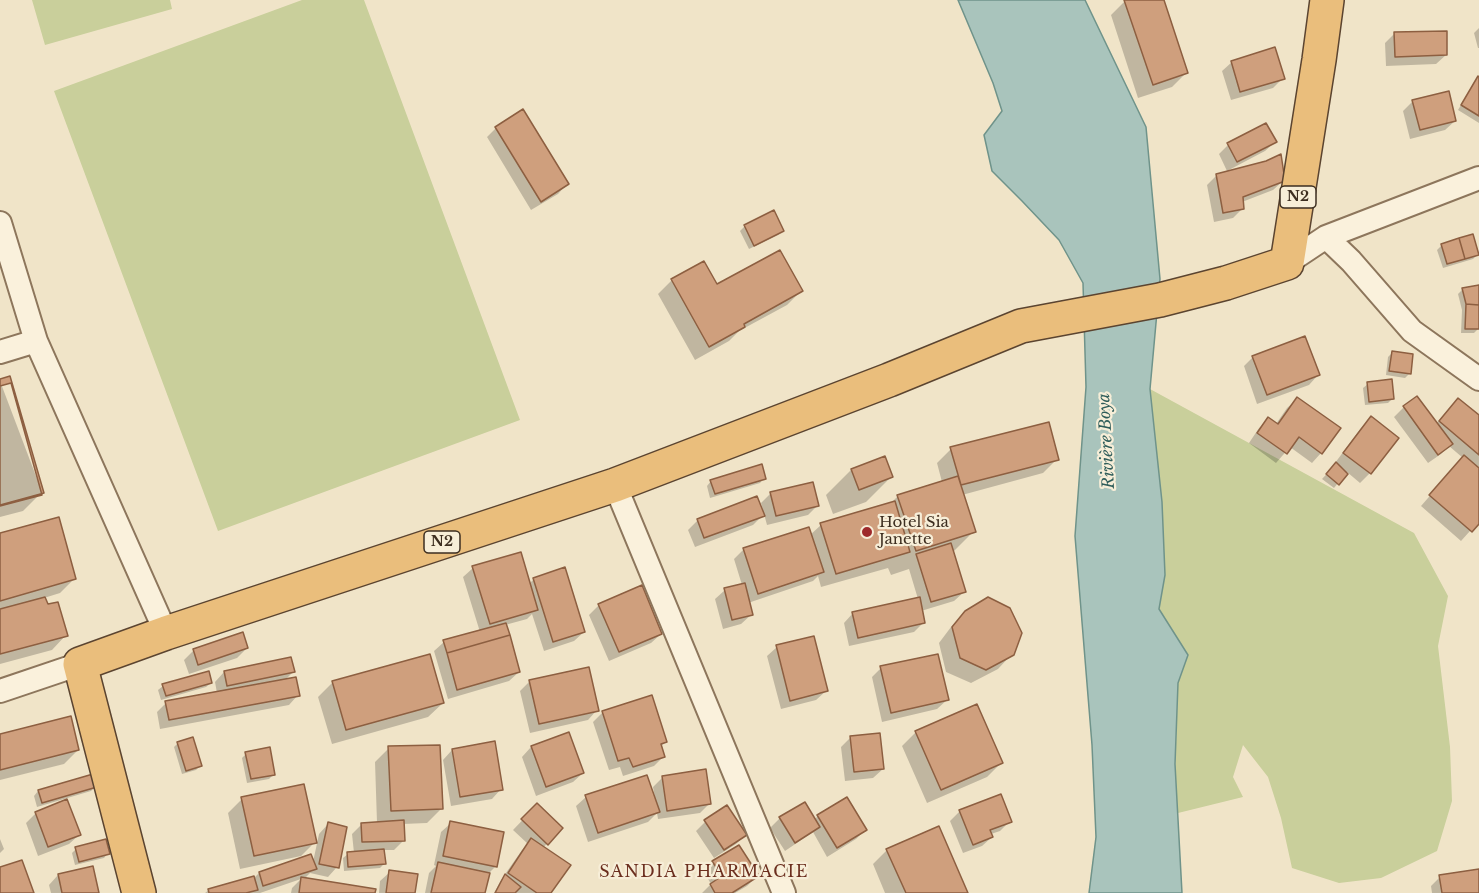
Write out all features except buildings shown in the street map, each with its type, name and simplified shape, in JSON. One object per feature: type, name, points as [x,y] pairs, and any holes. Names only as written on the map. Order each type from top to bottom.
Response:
[{"type":"highway","name":"N2","points":[[80,664],[166,633],[615,485],[889,380],[1021,326],[1160,300],[1226,283],[1287,263],[1327,0]]},
{"type":"highway","points":[[80,664],[140,893]]},
{"type":"street","points":[[1287,263],[1326,237],[1479,178]]},
{"type":"street","points":[[0,224],[36,341],[166,633]]},
{"type":"street","points":[[1326,237],[1351,261],[1412,331],[1479,379]]},
{"type":"street","points":[[0,352],[36,341]]},
{"type":"street","points":[[615,485],[784,893]]},
{"type":"street","points":[[0,690],[80,664]]},
{"type":"green space","points":[[32,0],[170,0],[172,9],[45,45]]},
{"type":"green space","points":[[302,0],[364,0],[520,420],[218,531],[54,91]]},
{"type":"green space","points":[[1150,389],[1414,533],[1448,596],[1438,646],[1450,747],[1452,801],[1437,851],[1381,878],[1339,883],[1292,868],[1281,818],[1268,777],[1243,745],[1233,777],[1243,797],[1178,813],[1175,774],[1178,683],[1188,655],[1159,609],[1165,575],[1162,502]]},
{"type":"water","name":"Rivière Boya","points":[[958,0],[1085,0],[1146,127],[1160,279],[1150,389],[1162,502],[1165,575],[1159,609],[1188,655],[1178,683],[1175,764],[1182,893],[1089,893],[1096,837],[1092,745],[1075,536],[1086,387],[1083,283],[1059,240],[992,171],[984,135],[1002,111],[993,83]]},
{"type":"place","name":"Hotel Sia Janette","points":[[867,532]]},
{"type":"district","name":"SANDIA PHARMACIE","points":[[704,872]]}]
